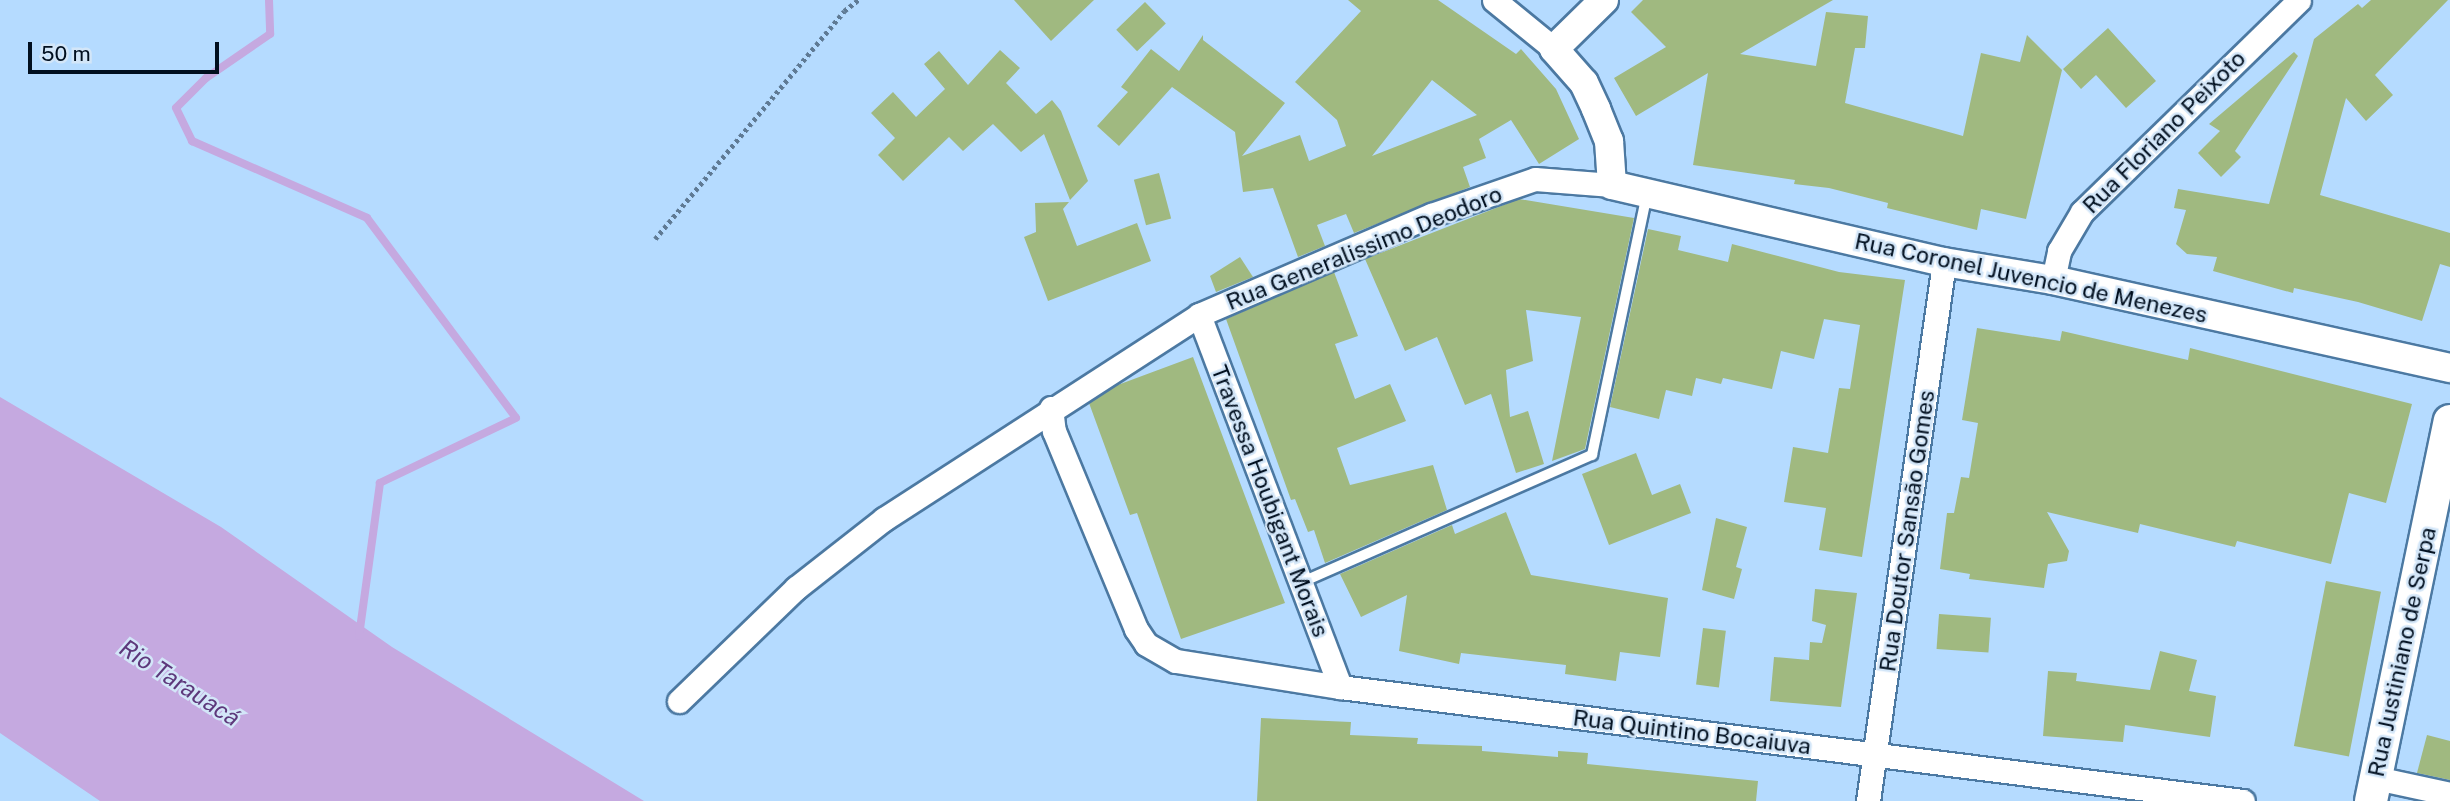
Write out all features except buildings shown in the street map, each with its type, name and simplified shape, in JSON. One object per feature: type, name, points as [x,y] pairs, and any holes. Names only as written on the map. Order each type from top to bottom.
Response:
[{"type":"main road","name":"Rua Justiniano de Serpa","points":[[2373,789],[2450,421]]},
{"type":"street","points":[[1494,0],[1554,50],[1584,83],[1609,141],[1612,186]]},
{"type":"street","points":[[1554,50],[1604,0]]},
{"type":"street","name":"Rua Floriano Peixoto","points":[[2053,280],[2059,251],[2082,212],[2299,0]]},
{"type":"street","name":"Rua Generalissimo Deodoro","points":[[679,701],[777,606],[852,543],[1051,408],[1199,315],[1431,215],[1535,179],[1612,186]]},
{"type":"street","name":"Rua Coronel Juvencio de Menezes","points":[[1612,186],[1944,262],[2053,280],[2450,368]]},
{"type":"street","name":"Rua Doutor Sansão Gomes","points":[[1868,801],[1944,262]]},
{"type":"street","name":"Travessa Houbigant Morais","points":[[1199,315],[1340,687]]},
{"type":"street","name":"Rua Quintino Bocaiuva","points":[[1051,408],[1054,432],[1146,644],[1176,662],[1340,687],[2243,801]]},
{"type":"street","points":[[2373,789],[2450,794]]},
{"type":"lane","points":[[1300,583],[1592,455],[1647,193]]},
{"type":"path","points":[[655,239],[844,11],[858,0]]},
{"type":"water","name":"Rio Tarauacá","points":[[0,397],[221,527],[392,647],[644,801],[100,801],[0,733]]},
{"type":"waterway","points":[[269,0],[270,34],[206,78],[176,108],[192,141],[367,218],[516,418],[380,483],[359,636]]}]
